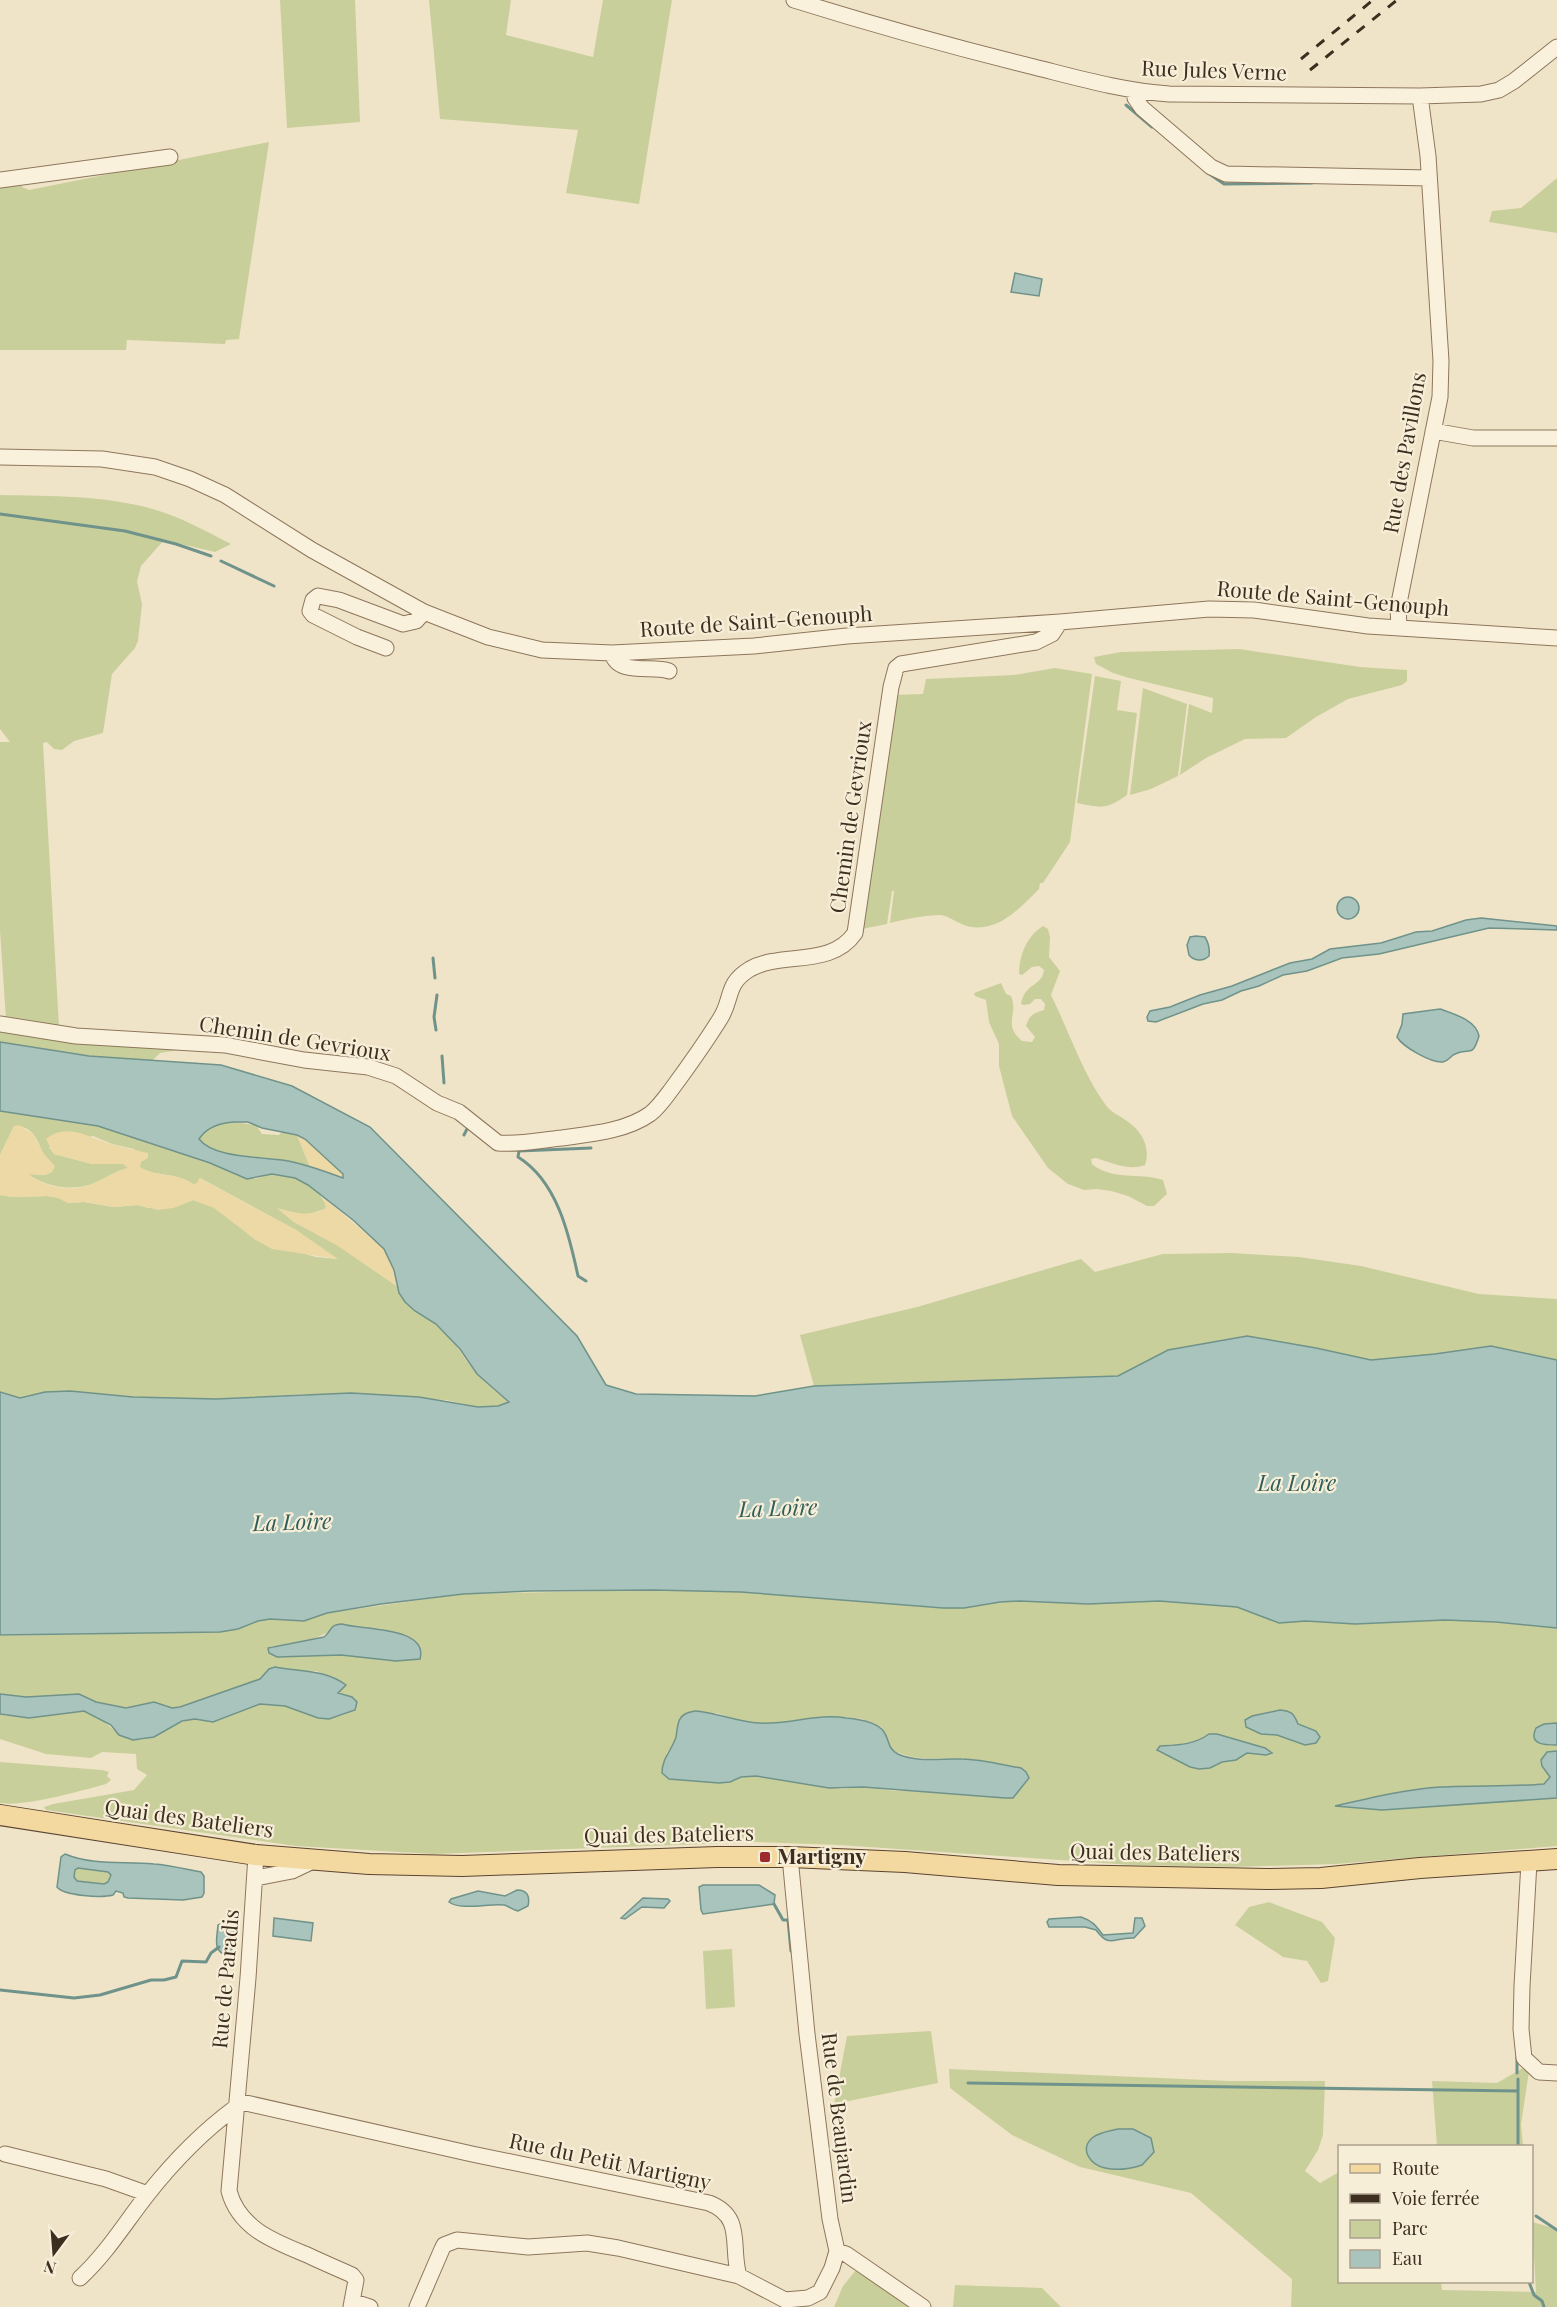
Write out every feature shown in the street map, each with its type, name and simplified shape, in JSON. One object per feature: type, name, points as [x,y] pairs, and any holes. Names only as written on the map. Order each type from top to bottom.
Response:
[{"type":"main road","name":"Quai des Bateliers","points":[[0,1815],[256,1855],[313,1861],[462,1866],[717,1857],[790,1857],[905,1862],[1058,1875],[1259,1879],[1321,1878],[1420,1868],[1557,1859]]},
{"type":"street","name":"Rue Jules Verne","points":[[794,0],[976,53],[1136,90],[1196,95],[1464,96],[1498,90],[1557,47]]},
{"type":"street","points":[[1136,90],[1135,98],[1142,108],[1211,167],[1226,174],[1429,178]]},
{"type":"street","name":"Rue des Pavillons","points":[[1399,626],[1398,608],[1440,397],[1441,361],[1426,131],[1420,96]]},
{"type":"street","points":[[0,180],[170,157]]},
{"type":"street","points":[[1433,431],[1473,438],[1557,438]]},
{"type":"street","name":"Route de Saint-Genouph","points":[[0,457],[102,459],[155,467],[190,479],[225,495],[312,550],[424,612],[488,637],[513,644],[564,652],[612,653],[754,646],[857,635],[1060,622],[1185,610],[1234,609],[1345,623],[1557,638]]},
{"type":"street","points":[[387,648],[365,641],[313,615],[310,611],[313,600],[318,596],[339,600],[406,625],[416,621],[424,612]]},
{"type":"street","name":"Chemin de Gevrioux","points":[[0,1023],[76,1036],[225,1045],[304,1060],[368,1067],[396,1076],[437,1103],[459,1112],[498,1143],[596,1133],[633,1123],[651,1113],[697,1056],[722,1017],[730,988],[739,978],[751,969],[766,964],[821,955],[840,948],[855,933],[891,687],[898,666],[1036,642],[1052,634],[1060,622]]},
{"type":"street","points":[[612,653],[615,661],[625,666],[669,671]]},
{"type":"street","name":"Rue de Paradis","points":[[236,2104],[256,1878],[256,1855]]},
{"type":"street","name":"Rue de Beaujardin","points":[[790,1857],[808,2045],[830,2219],[837,2251]]},
{"type":"street","points":[[256,1878],[292,1871],[313,1861]]},
{"type":"street","points":[[1529,1862],[1521,2029],[1524,2058],[1539,2072],[1557,2073]]},
{"type":"street","points":[[80,2278],[101,2258],[148,2194],[209,2127],[236,2104]]},
{"type":"street","points":[[236,2104],[229,2191],[242,2219],[265,2237],[352,2275],[356,2280],[352,2304],[370,2307]]},
{"type":"street","name":"Rue du Petit Martigny","points":[[236,2104],[709,2203],[723,2210],[731,2221],[735,2234],[736,2268],[739,2276]]},
{"type":"street","points":[[5,2154],[106,2179],[148,2194]]},
{"type":"street","points":[[417,2307],[442,2249],[450,2242],[457,2240],[528,2247],[576,2243],[602,2245],[739,2276],[785,2300],[808,2298],[820,2292],[832,2268],[837,2251],[846,2254],[923,2307]]},
{"type":"green space","points":[[280,0],[355,0],[360,122],[287,128]]},
{"type":"green space","points":[[429,0],[511,0],[506,35],[593,57],[603,0],[672,0],[639,204],[566,193],[578,130],[440,119]]},
{"type":"green space","points":[[269,142],[239,339],[226,340],[225,344],[127,340],[126,350],[0,350],[0,187],[21,184],[29,190]]},
{"type":"green space","points":[[1557,178],[1557,233],[1489,222],[1492,211],[1521,208]]},
{"type":"green space","points":[[0,495],[78,497],[137,505],[175,517],[231,544],[215,552],[164,540],[141,566],[137,581],[142,604],[138,641],[135,648],[112,674],[103,733],[74,741],[62,750],[54,749],[47,742],[43,743],[59,1027],[6,1019],[0,931],[0,742],[10,742],[0,729]]},
{"type":"green space","points":[[1239,649],[1360,667],[1407,670],[1407,681],[1402,685],[1348,699],[1316,717],[1286,738],[1245,739],[1206,758],[1180,775],[1189,704],[1212,713],[1213,698],[1113,673],[1096,664],[1094,657],[1121,652]]},
{"type":"green space","points":[[1055,668],[1092,674],[1070,842],[1043,883],[1040,883],[1039,889],[1007,918],[998,923],[978,927],[964,925],[941,915],[890,923],[894,891],[892,891],[887,924],[862,929],[894,695],[923,694],[926,679],[1014,675]]},
{"type":"green space","points":[[1095,676],[1121,681],[1117,710],[1137,713],[1127,795],[1114,803],[1103,806],[1077,803]]},
{"type":"green space","points":[[1143,688],[1187,704],[1178,776],[1151,789],[1130,795]]},
{"type":"green space","points":[[1043,926],[1048,929],[1050,937],[1049,957],[1060,971],[1051,995],[1083,1065],[1107,1107],[1137,1130],[1146,1146],[1145,1165],[1139,1167],[1127,1167],[1096,1158],[1091,1159],[1092,1164],[1108,1173],[1163,1180],[1167,1194],[1154,1206],[1147,1206],[1128,1196],[1111,1191],[1084,1190],[1068,1184],[1048,1168],[1012,1116],[999,1066],[999,1044],[989,1022],[986,1000],[975,996],[974,993],[1001,983],[1013,1002],[1012,1024],[1016,1035],[1022,1041],[1032,1042],[1035,1037],[1026,1026],[1027,1022],[1032,1015],[1044,1010],[1045,1004],[1041,999],[1035,999],[1030,1004],[1021,1004],[1026,992],[1040,980],[1044,970],[1039,966],[1032,967],[1022,975],[1019,974],[1019,967],[1028,941]]},
{"type":"green space","points":[[0,1028],[99,1045],[115,1043],[207,1047],[289,1060],[272,1061],[214,1050],[181,1050],[160,1053],[152,1061],[89,1056],[0,1042]]},
{"type":"green space","points":[[0,1111],[98,1126],[255,1179],[274,1174],[290,1176],[305,1183],[323,1199],[325,1209],[306,1215],[278,1209],[294,1222],[339,1246],[398,1287],[405,1302],[444,1330],[477,1374],[509,1402],[498,1406],[478,1407],[446,1400],[306,1394],[216,1399],[133,1397],[70,1391],[45,1392],[20,1398],[0,1392],[0,1195],[48,1196],[68,1203],[84,1202],[114,1207],[138,1205],[148,1208],[173,1208],[193,1200],[214,1207],[256,1240],[316,1257],[337,1259],[296,1230],[200,1178],[198,1184],[193,1184],[180,1178],[145,1170],[139,1167],[141,1162],[134,1149],[112,1144],[93,1136],[49,1147],[54,1154],[92,1164],[123,1164],[128,1168],[80,1187],[61,1187],[44,1183],[28,1174],[46,1175],[39,1143],[29,1130],[14,1126],[0,1155]]},
{"type":"green space","points":[[233,1122],[256,1125],[262,1134],[279,1135],[282,1132],[297,1135],[310,1167],[274,1159],[222,1153],[213,1150],[199,1139],[213,1126]]},
{"type":"green space","points":[[1232,1253],[1299,1257],[1361,1266],[1479,1294],[1557,1299],[1557,1360],[1491,1346],[1371,1360],[1168,1350],[1118,1376],[814,1386],[800,1335],[917,1307],[1081,1259],[1095,1272],[1163,1254]]},
{"type":"green space","points":[[653,1590],[741,1592],[943,1608],[964,1608],[1020,1601],[1088,1604],[1159,1601],[1238,1607],[1279,1623],[1306,1621],[1355,1624],[1445,1620],[1557,1628],[1557,1723],[1540,1744],[1557,1745],[1557,1751],[1547,1752],[1542,1766],[1550,1777],[1544,1784],[1509,1787],[1439,1787],[1338,1806],[1382,1810],[1557,1798],[1557,1846],[1336,1864],[1232,1867],[1132,1865],[839,1845],[756,1842],[433,1854],[296,1846],[46,1810],[44,1807],[53,1804],[134,1790],[147,1775],[137,1769],[136,1754],[102,1752],[91,1758],[46,1754],[0,1739],[0,1714],[7,1716],[82,1711],[92,1714],[129,1739],[142,1740],[185,1721],[216,1721],[257,1705],[277,1705],[329,1718],[355,1710],[357,1702],[352,1697],[338,1692],[342,1688],[341,1681],[316,1671],[295,1671],[275,1667],[269,1669],[260,1679],[172,1708],[146,1703],[140,1707],[126,1708],[96,1702],[79,1694],[26,1697],[0,1694],[0,1636],[220,1632],[239,1629],[270,1619],[304,1621],[327,1613],[463,1594]],"holes":[[[342,1624],[384,1629],[396,1661],[341,1655],[277,1657],[271,1646],[299,1643]],[[1280,1710],[1294,1714],[1298,1724],[1309,1728],[1305,1745],[1277,1735],[1252,1716]],[[717,1713],[758,1723],[838,1717],[854,1718],[881,1727],[890,1748],[908,1756],[978,1760],[1021,1768],[1026,1772],[928,1791],[896,1791],[863,1787],[842,1789],[756,1776],[741,1777],[730,1782],[666,1754],[675,1741],[680,1717]],[[1209,1734],[1265,1748],[1263,1755],[1247,1753],[1210,1768],[1190,1767],[1176,1758],[1159,1752],[1160,1746],[1186,1744]]]},
{"type":"green space","points":[[0,1762],[102,1770],[109,1772],[107,1776],[111,1780],[106,1784],[53,1798],[23,1803],[0,1803]]},
{"type":"green space","points":[[78,1868],[108,1872],[111,1875],[108,1882],[104,1884],[77,1881],[74,1877],[75,1870]]},
{"type":"green space","points":[[1269,1902],[1322,1922],[1335,1938],[1328,1981],[1321,1983],[1307,1961],[1283,1957],[1235,1925],[1249,1907]]},
{"type":"green space","points":[[732,1949],[735,2007],[706,2009],[703,1951]]},
{"type":"green space","points":[[931,2031],[938,2083],[834,2104],[847,2036]]},
{"type":"green space","points":[[1530,2064],[1521,2125],[1523,2145],[1437,2145],[1432,2081],[1497,2083]]},
{"type":"green space","points":[[949,2069],[1229,2081],[1325,2081],[1323,2135],[1318,2150],[1305,2171],[1320,2183],[1338,2173],[1338,2283],[1441,2283],[1442,2290],[1536,2292],[1533,2222],[1557,2229],[1557,2307],[1291,2307],[1292,2279],[1191,2193],[1080,2167],[1012,2135],[950,2088]]},
{"type":"green space","points":[[861,2264],[923,2307],[834,2307],[843,2286]]},
{"type":"green space","points":[[955,2285],[1042,2288],[1061,2307],[953,2307]]},
{"type":"sand","points":[[19,1125],[33,1134],[44,1154],[55,1166],[52,1172],[46,1175],[29,1174],[40,1182],[76,1188],[89,1185],[128,1168],[123,1164],[92,1164],[54,1154],[46,1139],[63,1132],[80,1133],[114,1145],[148,1153],[148,1158],[141,1162],[140,1167],[193,1184],[197,1183],[199,1178],[296,1230],[338,1259],[272,1249],[256,1240],[214,1208],[193,1200],[173,1208],[158,1210],[138,1205],[114,1207],[84,1202],[68,1203],[48,1196],[0,1195],[0,1155],[14,1126]]},
{"type":"sand","points":[[297,1135],[305,1139],[343,1174],[343,1178],[310,1167]]},
{"type":"sand","points":[[323,1197],[384,1249],[394,1270],[398,1287],[338,1246],[294,1222],[277,1208],[295,1213],[313,1213],[325,1209]]},
{"type":"water","points":[[1015,273],[1042,279],[1039,296],[1011,292]]},
{"type":"water","points":[[1348,897],[1356,900],[1359,908],[1356,916],[1348,919],[1340,916],[1337,908],[1340,900]]},
{"type":"water","points":[[1481,918],[1557,926],[1557,930],[1489,928],[1379,954],[1342,958],[1307,971],[1283,975],[1222,1000],[1203,1004],[1156,1022],[1148,1021],[1150,1011],[1170,1007],[1232,986],[1290,963],[1312,959],[1330,949],[1381,943],[1416,932],[1432,931],[1466,920]]},
{"type":"water","points":[[1190,937],[1205,937],[1208,943],[1209,956],[1201,960],[1196,960],[1189,955],[1187,945]]},
{"type":"water","points":[[1440,1009],[1469,1022],[1477,1030],[1479,1036],[1472,1050],[1455,1054],[1443,1062],[1418,1054],[1397,1037],[1403,1014]]},
{"type":"water","name":"La Loire","points":[[0,1042],[89,1056],[221,1065],[292,1086],[370,1127],[577,1336],[606,1385],[636,1394],[755,1396],[814,1386],[1118,1376],[1168,1350],[1247,1336],[1371,1360],[1491,1346],[1557,1360],[1557,1628],[1445,1620],[1355,1624],[1306,1621],[1279,1623],[1237,1607],[1159,1601],[1088,1604],[1020,1601],[964,1608],[943,1608],[741,1592],[653,1590],[463,1594],[327,1613],[304,1621],[270,1619],[220,1632],[0,1635],[0,1392],[20,1398],[45,1392],[70,1391],[133,1397],[216,1399],[351,1393],[419,1397],[478,1407],[498,1406],[509,1402],[477,1374],[460,1349],[436,1324],[405,1302],[399,1293],[394,1270],[384,1249],[353,1220],[308,1185],[295,1178],[272,1174],[247,1179],[210,1163],[98,1126],[0,1111]],"holes":[[[248,1122],[305,1139],[343,1174],[343,1178],[293,1162],[217,1151],[199,1139],[206,1131],[218,1125]]]},
{"type":"water","points":[[342,1624],[404,1635],[414,1640],[420,1648],[420,1659],[396,1661],[341,1655],[277,1657],[269,1653],[268,1648],[324,1637],[333,1627]]},
{"type":"water","points":[[275,1667],[321,1674],[338,1680],[346,1685],[338,1693],[352,1697],[357,1702],[355,1710],[329,1719],[318,1718],[285,1706],[260,1704],[213,1722],[195,1719],[182,1721],[154,1737],[133,1740],[119,1735],[111,1725],[84,1711],[29,1718],[0,1714],[0,1694],[26,1697],[79,1694],[96,1702],[126,1708],[154,1702],[172,1708],[180,1707],[260,1679],[269,1669]]},
{"type":"water","points":[[1280,1710],[1290,1712],[1298,1724],[1316,1731],[1320,1737],[1316,1743],[1305,1745],[1277,1735],[1261,1734],[1246,1727],[1245,1720],[1252,1716]]},
{"type":"water","points":[[696,1711],[759,1723],[825,1717],[861,1720],[881,1729],[892,1749],[906,1757],[992,1762],[1021,1768],[1029,1778],[1013,1798],[863,1787],[829,1788],[756,1776],[741,1777],[730,1782],[719,1783],[669,1779],[662,1773],[662,1768],[676,1737],[679,1721],[685,1714]]},
{"type":"water","points":[[1557,1723],[1557,1745],[1536,1741],[1534,1734],[1536,1728],[1544,1724]]},
{"type":"water","points":[[1209,1734],[1217,1734],[1265,1748],[1272,1753],[1266,1755],[1247,1753],[1236,1760],[1199,1769],[1190,1767],[1157,1750],[1160,1746],[1192,1742]]},
{"type":"water","points":[[1557,1751],[1557,1798],[1382,1810],[1335,1806],[1428,1788],[1544,1784],[1550,1777],[1542,1766],[1541,1760],[1547,1752]]},
{"type":"water","points":[[65,1854],[87,1860],[143,1863],[201,1872],[204,1876],[204,1893],[202,1897],[183,1900],[128,1898],[116,1891],[113,1895],[101,1896],[67,1892],[57,1887],[61,1857]],"holes":[[[78,1868],[108,1872],[111,1875],[108,1882],[104,1884],[77,1881],[74,1877],[75,1870]]]},
{"type":"water","points":[[703,1885],[759,1885],[775,1895],[774,1904],[703,1914],[699,1887]]},
{"type":"water","points":[[517,1890],[526,1893],[529,1900],[528,1906],[518,1911],[504,1905],[461,1906],[449,1902],[451,1899],[478,1891],[505,1896]]},
{"type":"water","points":[[643,1898],[670,1901],[664,1908],[642,1907],[625,1919],[621,1918]]},
{"type":"water","points":[[1081,1917],[1096,1926],[1103,1935],[1133,1933],[1135,1918],[1142,1918],[1145,1926],[1134,1938],[1109,1941],[1096,1930],[1085,1927],[1049,1927],[1047,1922],[1049,1919]]},
{"type":"water","points":[[274,1918],[313,1923],[311,1941],[273,1936]]},
{"type":"water","points":[[220,1924],[234,1929],[232,1949],[228,1955],[223,1954],[218,1948],[217,1935]]},
{"type":"water","points":[[1118,2129],[1133,2129],[1151,2138],[1154,2152],[1142,2165],[1133,2168],[1110,2169],[1095,2164],[1088,2156],[1087,2147],[1092,2138]]},
{"type":"waterway","points":[[1126,105],[1152,127]]},
{"type":"waterway","points":[[1208,173],[1224,184],[1312,183]]},
{"type":"waterway","points":[[0,514],[125,531],[211,556]]},
{"type":"waterway","points":[[221,561],[274,586]]},
{"type":"waterway","points":[[433,958],[435,978]]},
{"type":"waterway","points":[[436,1030],[434,1017],[437,995]]},
{"type":"waterway","points":[[442,1056],[444,1083]]},
{"type":"waterway","points":[[464,1135],[468,1127]]},
{"type":"waterway","points":[[586,1281],[578,1276],[565,1226],[552,1194],[543,1180],[518,1157],[519,1151],[591,1148]]},
{"type":"waterway","points":[[774,1904],[783,1920],[788,1920],[793,1953]]},
{"type":"waterway","points":[[0,1990],[74,1998],[100,1995],[151,1980],[176,1977],[182,1961],[206,1962],[211,1953],[219,1947]]},
{"type":"waterway","points":[[1517,2057],[1517,2073]]},
{"type":"waterway","points":[[1518,2079],[1518,2145]]},
{"type":"waterway","points":[[968,2083],[1518,2091]]},
{"type":"waterway","points":[[1536,2216],[1557,2230]]},
{"type":"waterway","points":[[1529,2283],[1534,2295],[1542,2301],[1544,2307]]},
{"type":"railway","points":[[1301,59],[1373,0]]},
{"type":"railway","points":[[1310,70],[1397,0]]},
{"type":"place","name":"Martigny","points":[[765,1857]]}]
